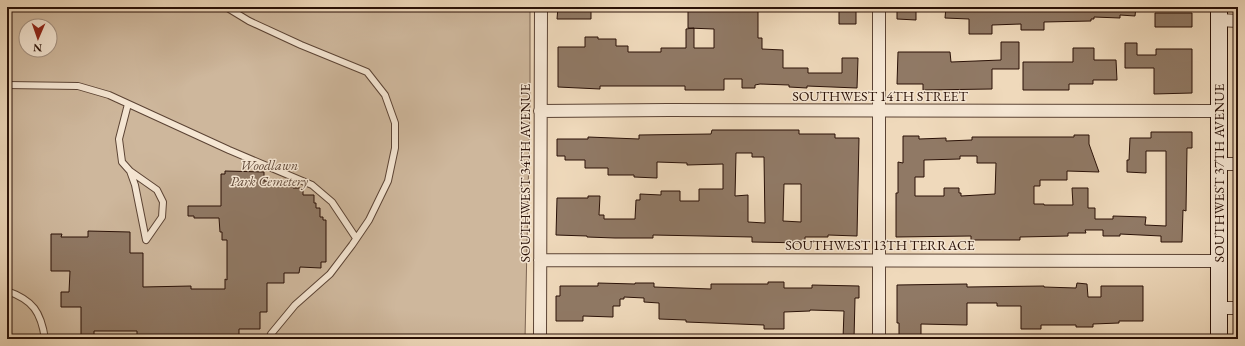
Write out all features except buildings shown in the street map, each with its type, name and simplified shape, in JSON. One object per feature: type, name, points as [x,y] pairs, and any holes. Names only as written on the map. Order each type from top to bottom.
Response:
[{"type":"main road","name":"SOUTHWEST 37TH AVENUE","points":[[1219,14],[1219,339]]},
{"type":"street","name":"SOUTHWEST 34TH AVENUE","points":[[540,339],[541,7]]},
{"type":"street","points":[[879,7],[879,339]]},
{"type":"street","points":[[1219,14],[1238,20]]},
{"type":"street","name":"SOUTHWEST 14TH STREET","points":[[540,111],[685,110],[1219,112]]},
{"type":"street","points":[[1219,164],[1238,164]]},
{"type":"street","name":"SOUTHWEST 13TH TERRACE","points":[[540,260],[1219,261]]},
{"type":"street","points":[[1219,308],[1238,308]]},
{"type":"lane","points":[[226,7],[249,21],[301,45],[366,72],[385,95],[395,123],[395,148],[388,181],[369,220],[330,274],[295,305],[271,334],[269,339]]},
{"type":"lane","points":[[7,86],[78,86],[109,95],[229,150],[312,185],[332,202],[356,238]]},
{"type":"lane","points":[[128,104],[119,139],[122,162],[130,171],[157,190],[163,202],[162,217],[146,240],[135,185],[130,171]]},
{"type":"lane","points":[[7,291],[19,295],[32,304],[40,317],[45,339]]},
{"type":"green space","name":"Woodlawn Park Cemetery","points":[[7,7],[530,7],[530,102],[525,339],[7,339]]}]
